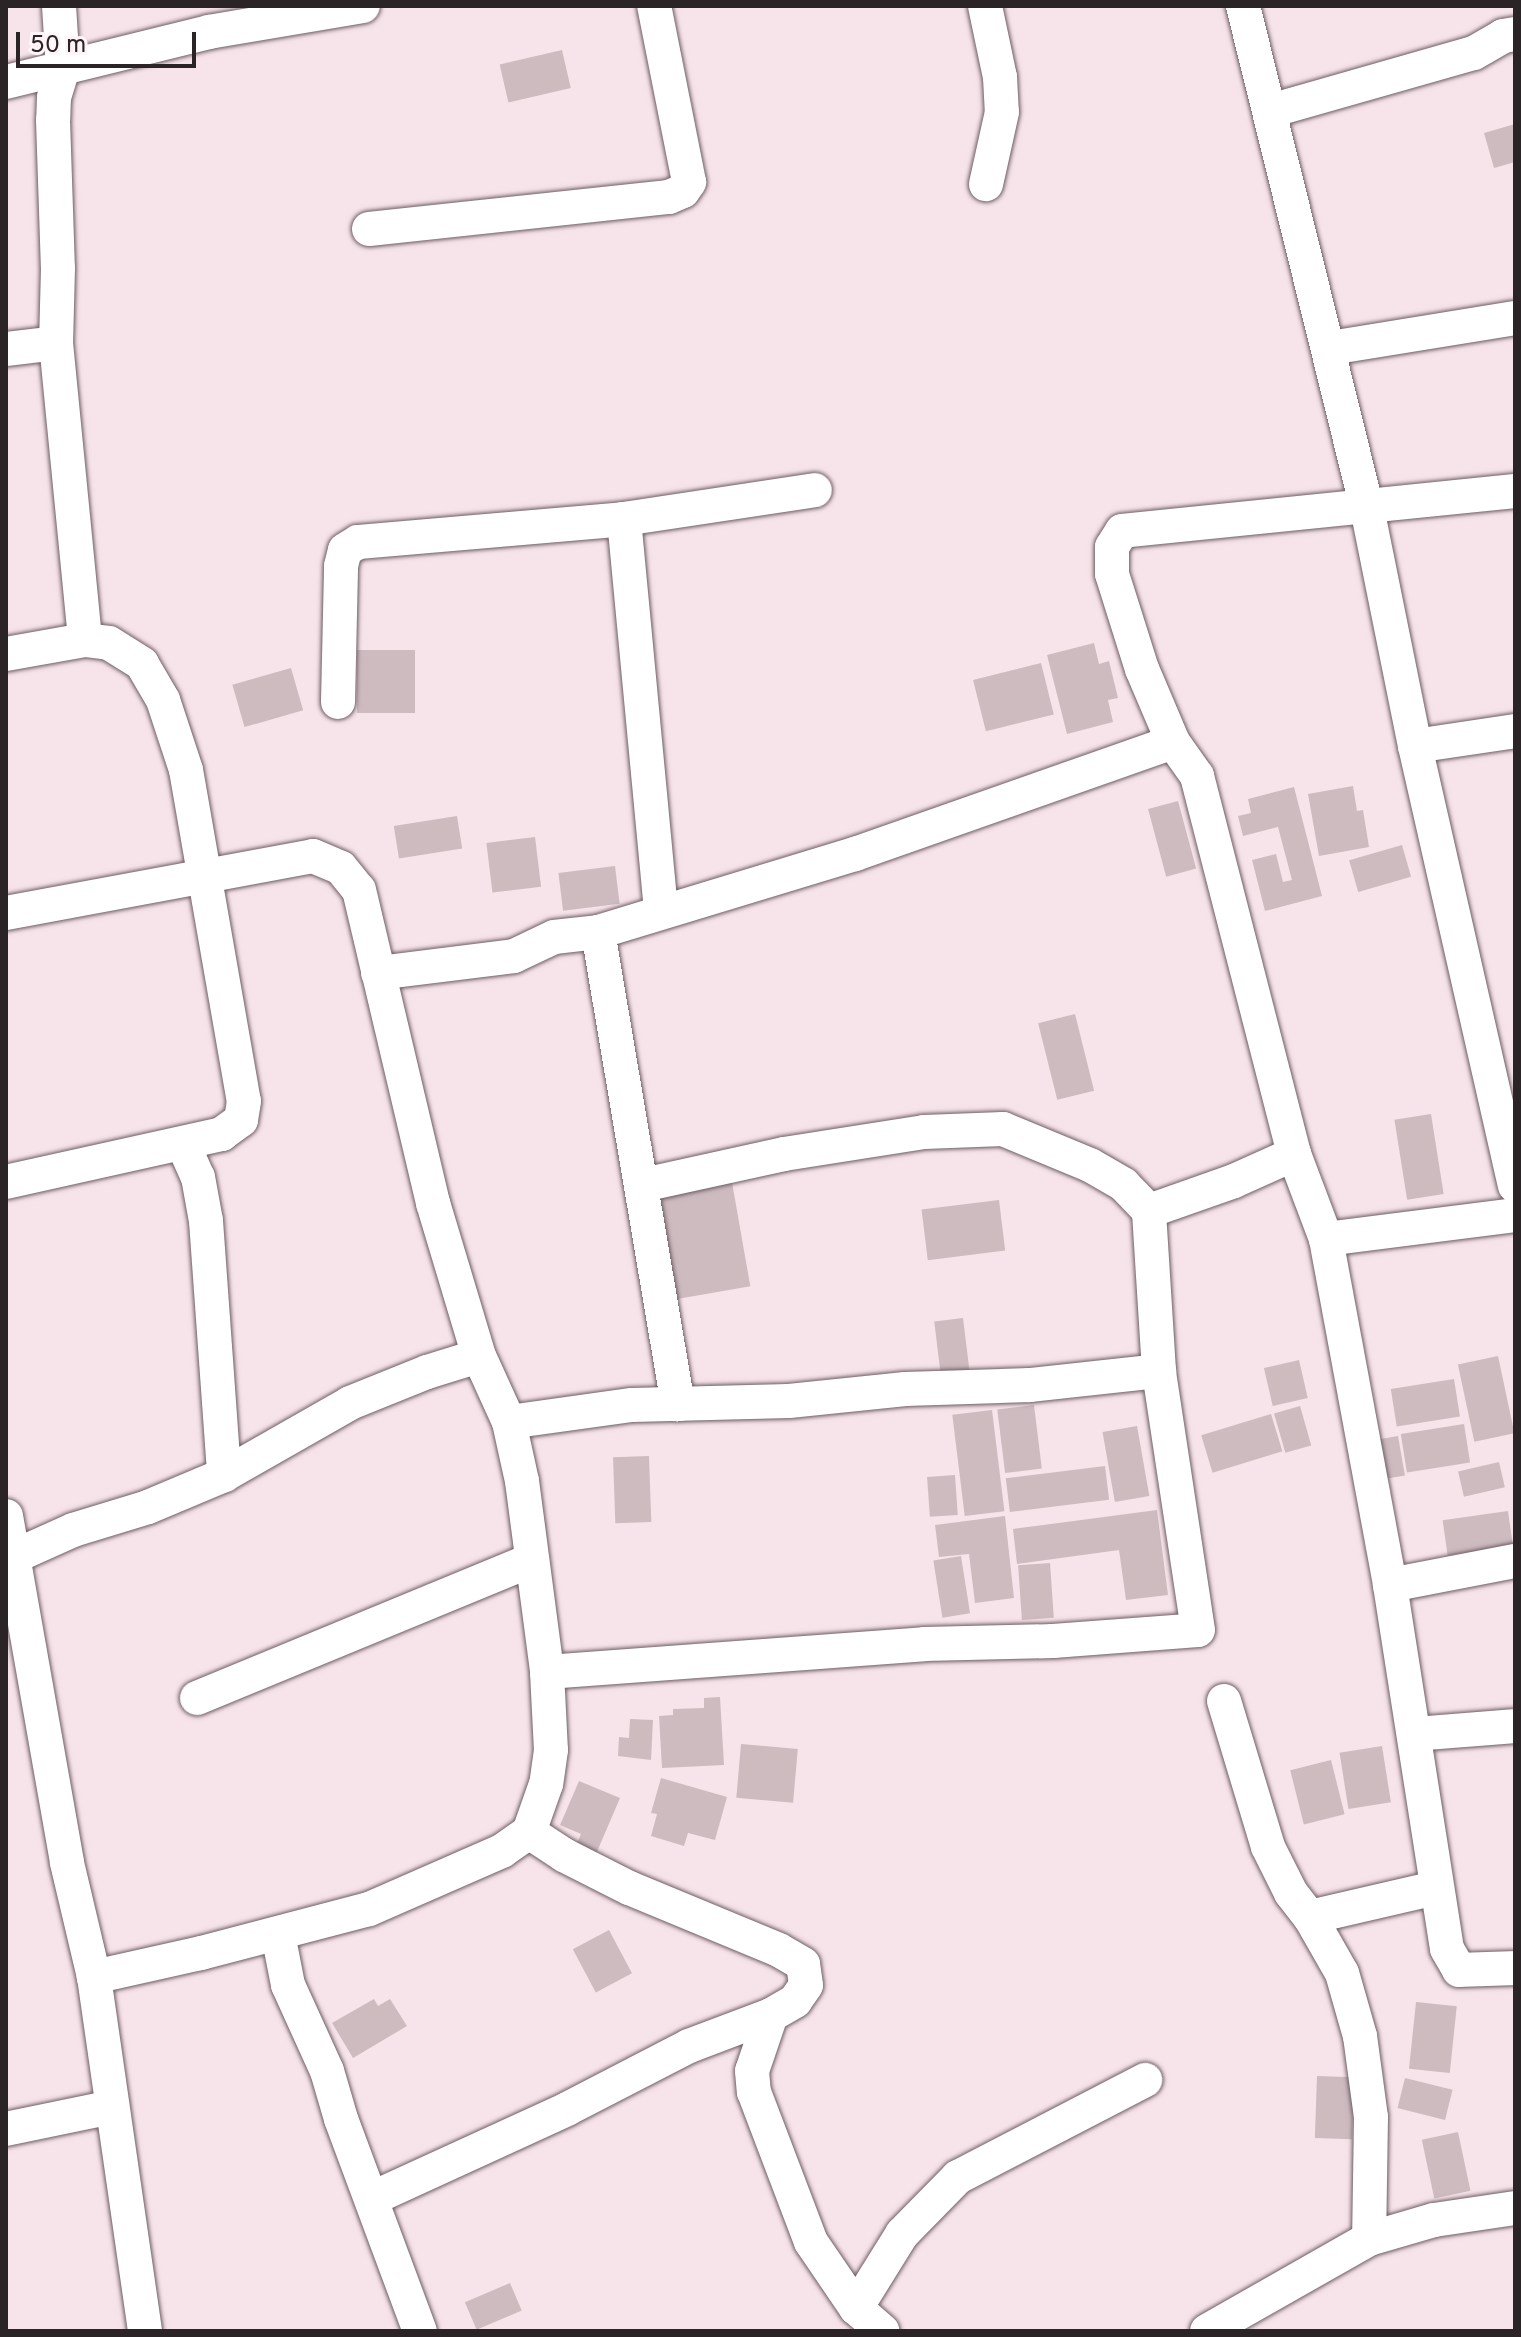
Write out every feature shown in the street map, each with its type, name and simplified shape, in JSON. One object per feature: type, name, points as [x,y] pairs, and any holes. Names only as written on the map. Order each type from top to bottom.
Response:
[{"type":"street","points":[[59,6],[63,68],[54,108],[58,268],[56,343],[85,640]]},
{"type":"street","points":[[6,82],[265,20],[363,6]]},
{"type":"street","points":[[369,229],[669,197],[683,191],[689,182],[654,6]]},
{"type":"street","points":[[985,6],[1000,77],[1002,112],[986,184]]},
{"type":"street","points":[[1243,6],[1330,348],[1367,508],[1415,746],[1515,1186]]},
{"type":"street","points":[[1270,111],[1474,53],[1507,25]]},
{"type":"street","points":[[1330,348],[1515,318]]},
{"type":"street","points":[[6,349],[56,343]]},
{"type":"street","points":[[338,702],[341,566],[345,550],[358,542],[624,519],[815,490]]},
{"type":"street","points":[[1515,491],[1122,531],[1112,547],[1112,574],[1142,669],[1173,742],[1197,776],[1294,1154],[1326,1239],[1390,1585],[1447,1949],[1459,1970],[1515,1968]]},
{"type":"street","points":[[624,519],[661,911]]},
{"type":"street","points":[[6,654],[85,640],[109,643],[142,664],[163,700],[186,770],[244,1101],[241,1120],[222,1134],[6,1182]]},
{"type":"street","points":[[1415,746],[1515,731]]},
{"type":"street","points":[[378,973],[514,956],[554,937],[598,932],[855,854],[1173,742]]},
{"type":"street","points":[[6,913],[313,856],[341,868],[359,890],[433,1203],[479,1356],[509,1422],[522,1481],[547,1672],[551,1750],[546,1784],[529,1832],[502,1851],[369,1909],[278,1934],[94,1977]]},
{"type":"street","points":[[598,932],[678,1404]]},
{"type":"street","points":[[547,1672],[924,1644],[1053,1641],[1198,1630],[1159,1371],[1149,1211],[1124,1185],[1090,1165],[1003,1129],[969,1128],[784,1154],[643,1185]]},
{"type":"street","points":[[183,1144],[198,1177],[206,1221],[224,1475]]},
{"type":"street","points":[[1149,1211],[1234,1181],[1294,1154]]},
{"type":"street","points":[[1326,1239],[1515,1215]]},
{"type":"street","points":[[13,1557],[73,1530],[148,1507],[224,1475],[350,1403],[427,1372],[479,1356]]},
{"type":"street","points":[[509,1422],[594,1409],[789,1401],[905,1389],[1030,1385],[1159,1371]]},
{"type":"street","points":[[6,1516],[67,1863],[94,1977],[145,2331]]},
{"type":"street","points":[[197,1698],[532,1560]]},
{"type":"street","points":[[1390,1585],[1515,1561]]},
{"type":"street","points":[[1224,1701],[1268,1847],[1291,1893],[1310,1917],[1342,1973],[1360,2036],[1371,2117],[1369,2239]]},
{"type":"street","points":[[1414,1734],[1515,1726]]},
{"type":"street","points":[[373,2198],[567,2109],[689,2046],[771,2015],[795,2001],[806,1985],[803,1964],[779,1950],[629,1888],[564,1855],[529,1832]]},
{"type":"street","points":[[1310,1917],[1436,1888]]},
{"type":"street","points":[[278,1934],[288,1985],[327,2071],[341,2119],[373,2198],[420,2331]]},
{"type":"street","points":[[771,2015],[752,2071],[754,2092],[811,2242],[856,2308],[882,2331]]},
{"type":"street","points":[[856,2308],[902,2234],[958,2177],[1145,2080]]},
{"type":"street","points":[[6,2129],[112,2107]]},
{"type":"street","points":[[1207,2331],[1369,2239],[1434,2220],[1515,2208]]},
{"type":"building","points":[[562,50],[571,88],[508,102],[500,64]]},
{"type":"building","points":[[1515,124],[1515,162],[1494,168],[1484,133]]},
{"type":"building","points":[[1094,643],[1099,664],[1109,661],[1118,698],[1108,700],[1113,722],[1067,734],[1047,655]]},
{"type":"building","points":[[357,650],[415,650],[415,713],[357,713]]},
{"type":"building","points":[[1041,663],[1054,714],[986,731],[973,680]]},
{"type":"building","points":[[291,668],[303,710],[244,727],[232,685]]},
{"type":"building","points":[[1353,786],[1357,811],[1363,810],[1369,847],[1319,856],[1308,794]]},
{"type":"building","points":[[1294,787],[1322,896],[1265,911],[1252,860],[1276,854],[1283,882],[1292,880],[1278,827],[1243,836],[1238,816],[1251,813],[1248,799]]},
{"type":"building","points":[[1178,801],[1196,869],[1166,877],[1148,809]]},
{"type":"building","points":[[457,816],[462,849],[399,859],[394,826]]},
{"type":"building","points":[[535,837],[541,887],[492,893],[486,843]]},
{"type":"building","points":[[1402,845],[1411,877],[1358,892],[1349,860]]},
{"type":"building","points":[[615,866],[620,904],[563,911],[558,873]]},
{"type":"building","points":[[1075,1014],[1094,1091],[1057,1100],[1038,1023]]},
{"type":"building","points":[[1431,1114],[1444,1194],[1407,1200],[1394,1120]]},
{"type":"building","points":[[730,1171],[750,1286],[672,1300],[651,1185]]},
{"type":"building","points":[[999,1200],[1005,1251],[928,1260],[922,1210]]},
{"type":"building","points":[[963,1318],[969,1370],[941,1373],[934,1322]]},
{"type":"building","points":[[1498,1356],[1514,1433],[1474,1442],[1458,1365]]},
{"type":"building","points":[[1299,1360],[1308,1398],[1273,1406],[1264,1368]]},
{"type":"building","points":[[1454,1379],[1460,1417],[1397,1427],[1391,1389]]},
{"type":"building","points":[[1034,1405],[1042,1469],[1005,1473],[997,1410]]},
{"type":"building","points":[[1300,1406],[1311,1445],[1285,1453],[1274,1413]]},
{"type":"building","points":[[992,1410],[1004,1511],[965,1516],[952,1415]]},
{"type":"building","points":[[1271,1414],[1282,1451],[1213,1473],[1201,1435]]},
{"type":"building","points":[[1464,1424],[1470,1463],[1407,1473],[1401,1434]]},
{"type":"building","points":[[1137,1426],[1149,1496],[1115,1502],[1103,1432]]},
{"type":"building","points":[[1398,1436],[1405,1475],[1380,1480],[1373,1440]]},
{"type":"building","points":[[649,1456],[651,1522],[615,1523],[613,1457]]},
{"type":"building","points":[[1499,1462],[1505,1487],[1464,1497],[1458,1471]]},
{"type":"building","points":[[1105,1466],[1109,1500],[1010,1512],[1006,1478]]},
{"type":"building","points":[[955,1475],[958,1515],[930,1517],[927,1477]]},
{"type":"building","points":[[1157,1510],[1168,1595],[1126,1600],[1119,1550],[1017,1564],[1013,1529]]},
{"type":"building","points":[[1508,1511],[1513,1547],[1448,1556],[1443,1520]]},
{"type":"building","points":[[1005,1516],[1014,1598],[975,1603],[969,1554],[939,1557],[935,1525]]},
{"type":"building","points":[[961,1556],[970,1613],[942,1618],[933,1560]]},
{"type":"building","points":[[1050,1563],[1054,1618],[1022,1620],[1018,1565]]},
{"type":"building","points":[[720,1697],[724,1765],[662,1768],[659,1716],[673,1715],[673,1709],[704,1708],[704,1698]]},
{"type":"building","points":[[630,1719],[653,1720],[651,1760],[618,1756],[619,1737],[629,1738]]},
{"type":"building","points":[[741,1744],[798,1749],[793,1803],[736,1798]]},
{"type":"building","points":[[1382,1746],[1391,1802],[1348,1809],[1340,1753]]},
{"type":"building","points":[[1331,1760],[1345,1814],[1304,1824],[1290,1770]]},
{"type":"building","points":[[661,1778],[727,1797],[715,1840],[688,1833],[684,1846],[651,1836],[657,1814],[651,1813]]},
{"type":"building","points":[[579,1781],[620,1798],[593,1861],[573,1853],[581,1834],[560,1825]]},
{"type":"building","points":[[609,1930],[632,1973],[596,1993],[573,1949]]},
{"type":"building","points":[[374,1999],[378,2006],[390,1999],[407,2026],[353,2058],[332,2023]]},
{"type":"building","points":[[1416,2002],[1457,2006],[1450,2073],[1409,2069]]},
{"type":"building","points":[[1317,2076],[1354,2077],[1352,2139],[1315,2138]]},
{"type":"building","points":[[1405,2078],[1453,2090],[1445,2120],[1398,2108]]},
{"type":"building","points":[[1458,2132],[1470,2191],[1434,2198],[1422,2140]]},
{"type":"building","points":[[510,2283],[522,2311],[477,2330],[465,2302]]}]
